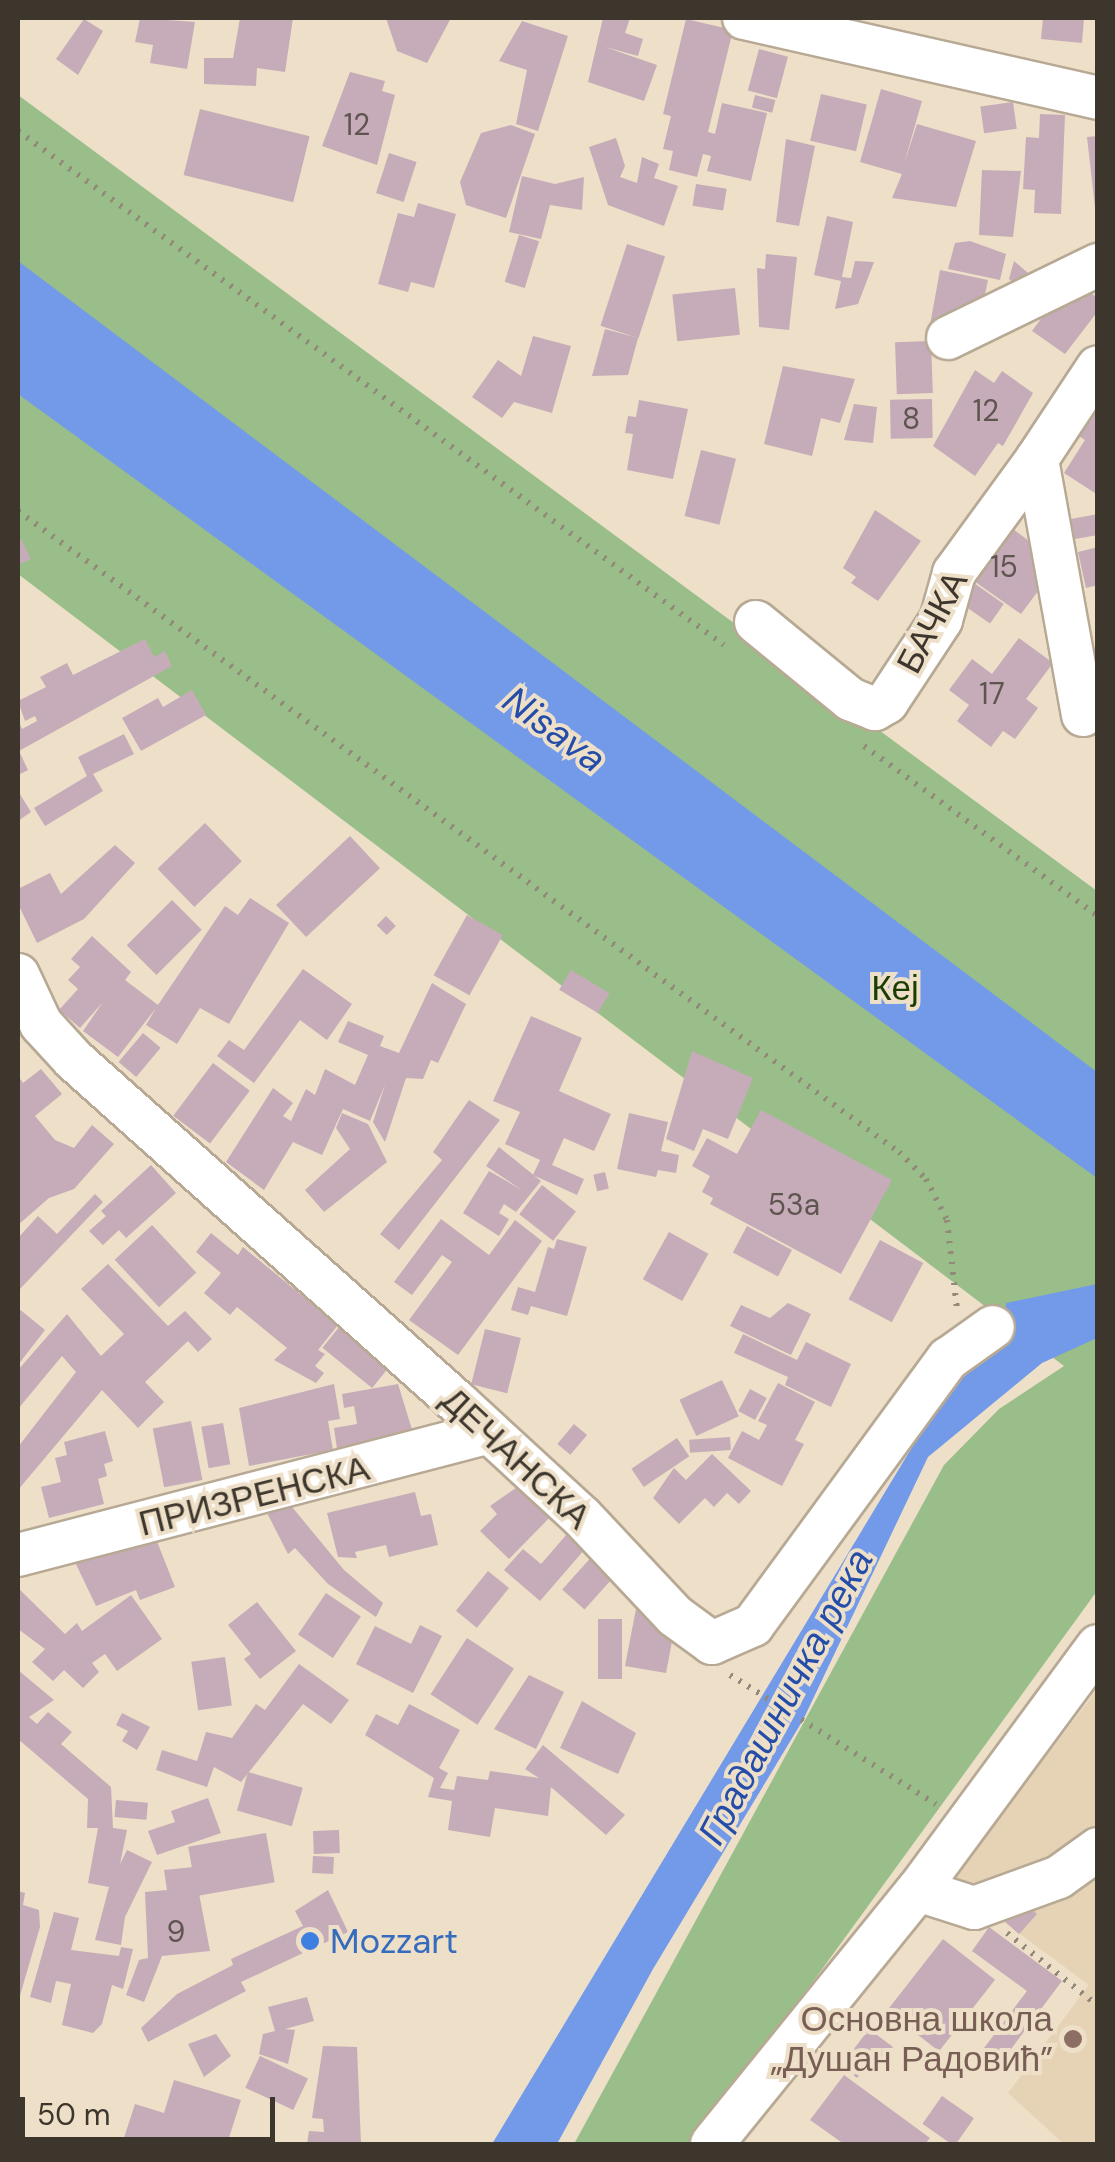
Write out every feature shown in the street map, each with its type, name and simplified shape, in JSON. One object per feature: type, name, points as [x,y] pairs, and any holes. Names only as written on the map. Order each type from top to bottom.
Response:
[{"type":"street","points":[[744,18],[866,30],[1098,98]]},
{"type":"street","points":[[948,338],[1098,265]]},
{"type":"street","name":"БАЧКА","points":[[741,634],[850,699],[874,709],[887,702],[941,620],[954,574],[1098,367]]},
{"type":"street","points":[[1036,459],[1083,716]]},
{"type":"street","name":"ДЕЧАНСКА","points":[[18,975],[41,1024],[74,1060],[582,1517],[674,1616],[712,1643],[752,1624],[920,1396],[978,1338]]},
{"type":"street","name":"ПРИЗРЕНСКА","points":[[18,1555],[488,1432]]},
{"type":"street","points":[[712,2144],[918,1890],[1098,1646]]},
{"type":"street","points":[[918,1890],[974,1908],[1058,1877],[1098,1849]]},
{"type":"path","points":[[18,131],[741,634]]},
{"type":"path","points":[[18,511],[898,1152],[926,1179],[946,1220],[978,1338]]},
{"type":"path","points":[[856,740],[1098,916]]},
{"type":"path","points":[[758,1694],[966,1823]]},
{"type":"path","points":[[974,1908],[1098,2006]]},
{"type":"shaded area","points":[[1097,1690],[1097,2144],[1064,2144],[1008,2093],[1089,1985],[950,1882]]},
{"type":"green space","name":"Кеј","points":[[18,95],[1097,891],[1097,1591],[695,2144],[574,2144],[944,1465],[999,1409],[1064,1366],[18,574]]},
{"type":"water","name":"Nisava","points":[[18,261],[1097,1072],[1097,1178],[18,394]]},
{"type":"water","name":"Градашничка река","points":[[1097,1284],[1097,1338],[1042,1363],[928,1457],[803,1720],[653,1969],[557,2144],[492,2144],[958,1371],[1005,1331],[1006,1303]]},
{"type":"building","points":[[140,18],[195,22],[187,69],[150,63],[153,45],[135,42]]},
{"type":"building","points":[[240,18],[293,18],[285,72],[257,68],[256,86],[204,84],[204,58],[233,58]]},
{"type":"building","points":[[386,18],[451,18],[427,63],[397,51]]},
{"type":"building","points":[[603,18],[630,18],[625,33],[643,39],[638,56],[605,47],[657,65],[644,101],[588,82]]},
{"type":"building","points":[[1043,18],[1084,18],[1082,43],[1041,39]]},
{"type":"building","points":[[84,19],[103,31],[78,75],[56,59]]},
{"type":"building","points":[[686,19],[733,30],[708,132],[715,134],[722,103],[767,113],[751,181],[707,171],[711,156],[703,154],[697,177],[669,170],[673,151],[663,149],[671,116],[663,114]]},
{"type":"building","points":[[522,21],[568,36],[538,131],[516,124],[527,70],[499,61]]},
{"type":"building","points":[[759,49],[788,57],[777,98],[748,91]]},
{"type":"building","points":[[350,72],[385,81],[382,91],[395,95],[377,165],[322,146]]},
{"type":"building","points":[[881,89],[922,101],[904,164],[917,124],[976,141],[956,207],[892,198],[902,174],[860,162]]},
{"type":"building","points":[[821,94],[867,105],[856,151],[810,141]]},
{"type":"building","points":[[755,95],[775,100],[772,113],[752,108]]},
{"type":"building","points":[[1013,102],[1017,129],[984,133],[980,107]]},
{"type":"building","points":[[200,109],[310,136],[293,202],[184,175]]},
{"type":"building","points":[[1040,114],[1065,115],[1061,214],[1034,213],[1035,190],[1023,189],[1026,137],[1039,138]]},
{"type":"building","points":[[511,125],[535,134],[506,218],[466,205],[460,182],[481,133]]},
{"type":"building","points":[[1098,136],[1098,225],[1097,225],[1087,137]]},
{"type":"building","points":[[616,138],[625,166],[620,177],[637,183],[642,157],[659,164],[654,178],[678,186],[664,226],[608,205],[589,147]]},
{"type":"building","points":[[786,139],[815,146],[799,226],[776,222]]},
{"type":"building","points":[[389,153],[417,162],[404,202],[376,193]]},
{"type":"building","points":[[982,170],[1021,171],[1013,237],[979,235]]},
{"type":"building","points":[[522,176],[555,184],[584,177],[582,210],[550,205],[541,239],[509,232]]},
{"type":"building","points":[[696,184],[727,189],[723,211],[693,206]]},
{"type":"building","points":[[418,203],[456,214],[434,288],[411,282],[408,292],[378,284],[398,213],[414,217]]},
{"type":"building","points":[[827,216],[853,222],[842,277],[851,278],[855,261],[874,262],[858,304],[835,309],[841,281],[814,275]]},
{"type":"building","points":[[519,235],[539,241],[525,288],[505,282]]},
{"type":"building","points":[[970,241],[1006,254],[1000,280],[948,269],[955,243]]},
{"type":"building","points":[[627,244],[665,256],[638,338],[600,326]]},
{"type":"building","points":[[766,254],[797,257],[789,330],[759,327],[757,268],[765,269]]},
{"type":"building","points":[[1014,261],[1035,279],[1019,288],[1009,279]]},
{"type":"building","points":[[940,270],[988,280],[983,304],[958,320],[930,325]]},
{"type":"building","points":[[1070,279],[1098,298],[1098,311],[1065,354],[1032,331]]},
{"type":"building","points":[[735,288],[740,335],[677,341],[672,295]]},
{"type":"building","points":[[605,329],[638,338],[628,375],[592,376]]},
{"type":"building","points":[[533,336],[571,346],[552,413],[514,402],[502,418],[472,397],[498,360],[521,376]]},
{"type":"building","points":[[931,341],[933,393],[897,394],[895,342]]},
{"type":"building","points":[[783,366],[855,379],[840,423],[821,418],[812,456],[764,444]]},
{"type":"building","points":[[975,370],[994,383],[1002,371],[1033,393],[1003,446],[998,443],[975,476],[933,446]]},
{"type":"building","points":[[932,399],[933,438],[891,439],[890,400]]},
{"type":"building","points":[[639,400],[688,409],[673,479],[627,470],[633,434],[625,433],[628,416],[636,417]]},
{"type":"building","points":[[1098,402],[1098,495],[1064,473],[1085,440],[1065,427]]},
{"type":"building","points":[[854,404],[877,407],[873,443],[844,440]]},
{"type":"building","points":[[701,450],[736,459],[719,525],[685,516]]},
{"type":"building","points":[[875,510],[921,541],[878,601],[851,583],[856,577],[843,568]]},
{"type":"building","points":[[1098,514],[1098,535],[1075,539],[1071,519]]},
{"type":"building","points":[[1005,523],[1037,547],[1044,583],[1021,614],[957,569]]},
{"type":"building","points":[[21,539],[31,559],[18,565],[18,540]]},
{"type":"building","points":[[1098,547],[1098,585],[1086,588],[1078,552]]},
{"type":"building","points":[[971,581],[1004,604],[990,624],[957,601]]},
{"type":"building","points":[[1019,638],[1053,663],[1026,699],[1038,708],[1015,739],[1003,731],[991,747],[957,721],[969,705],[949,690],[972,659],[992,674]]},
{"type":"building","points":[[145,639],[154,657],[165,651],[172,666],[19,751],[28,770],[18,775],[18,720],[22,729],[37,721],[35,716],[25,721],[18,701],[46,687],[40,677],[67,663],[73,675]]},
{"type":"building","points":[[192,690],[206,715],[141,751],[122,718],[158,698],[163,707]]},
{"type":"building","points":[[124,734],[134,754],[93,774],[103,791],[45,826],[34,808],[87,776],[78,757]]},
{"type":"building","points":[[18,791],[31,812],[18,821]]},
{"type":"building","points":[[205,823],[242,861],[194,907],[158,869]]},
{"type":"building","points":[[350,836],[380,868],[306,937],[276,905]]},
{"type":"building","points":[[115,845],[135,863],[84,919],[37,943],[18,904],[18,889],[50,873],[61,894]]},
{"type":"building","points":[[250,898],[289,923],[229,1024],[200,1008],[177,1044],[146,1025],[156,1008],[118,1057],[83,1031],[103,1002],[80,1028],[59,1010],[78,989],[68,980],[80,967],[71,959],[92,936],[131,972],[125,980],[158,1005],[225,906],[238,915]]},
{"type":"building","points":[[172,900],[202,930],[156,975],[127,945]]},
{"type":"building","points":[[467,915],[503,935],[469,995],[434,975]]},
{"type":"building","points":[[386,916],[396,926],[387,935],[377,925]]},
{"type":"building","points":[[303,969],[352,1004],[327,1040],[300,1020],[254,1083],[217,1056],[229,1040],[244,1050]]},
{"type":"building","points":[[571,970],[610,993],[598,1013],[559,990]]},
{"type":"building","points":[[432,983],[466,1004],[438,1063],[431,1060],[423,1079],[406,1078],[385,1142],[373,1122],[385,1085],[370,1121],[343,1109],[322,1155],[293,1142],[264,1190],[226,1162],[273,1088],[293,1103],[283,1116],[291,1121],[306,1089],[315,1095],[325,1069],[355,1085],[368,1055],[338,1042],[348,1021],[384,1036],[380,1046],[399,1053]]},
{"type":"building","points":[[531,1016],[582,1038],[559,1091],[611,1114],[594,1151],[564,1138],[552,1165],[584,1179],[577,1195],[533,1175],[540,1160],[505,1144],[520,1112],[493,1101]]},
{"type":"building","points":[[143,1033],[161,1048],[136,1077],[119,1062]]},
{"type":"building","points":[[692,1051],[753,1078],[728,1139],[703,1129],[694,1151],[666,1139]]},
{"type":"building","points":[[213,1063],[250,1091],[210,1143],[173,1116]]},
{"type":"building","points":[[41,1069],[62,1094],[35,1116],[55,1140],[74,1148],[92,1125],[114,1144],[74,1189],[49,1198],[18,1225],[18,1076],[23,1083]]},
{"type":"building","points":[[469,1100],[500,1120],[399,1250],[380,1234],[442,1160],[433,1152]]},
{"type":"building","points":[[761,1110],[892,1180],[841,1274],[710,1204],[713,1198],[702,1192],[710,1176],[692,1166],[707,1138],[737,1154]]},
{"type":"building","points":[[342,1113],[368,1124],[387,1162],[324,1212],[305,1190],[350,1149],[336,1128]]},
{"type":"building","points":[[629,1113],[668,1122],[661,1151],[679,1155],[676,1173],[658,1170],[656,1177],[617,1169]]},
{"type":"building","points":[[499,1147],[541,1181],[516,1212],[504,1204],[499,1213],[509,1219],[499,1236],[463,1213],[489,1171],[522,1190],[486,1166]]},
{"type":"building","points":[[151,1165],[176,1193],[126,1238],[119,1230],[103,1245],[89,1231],[106,1216],[101,1211]]},
{"type":"building","points":[[605,1172],[609,1189],[597,1191],[593,1175]]},
{"type":"building","points":[[542,1185],[576,1211],[553,1241],[519,1214]]},
{"type":"building","points":[[95,1194],[103,1202],[18,1291],[18,1238],[38,1216],[57,1234]]},
{"type":"building","points":[[441,1219],[489,1255],[515,1220],[542,1241],[458,1355],[409,1320],[452,1262],[442,1255],[412,1295],[394,1282]]},
{"type":"building","points":[[152,1225],[196,1273],[159,1307],[115,1260]]},
{"type":"building","points":[[747,1226],[792,1250],[778,1276],[733,1252]]},
{"type":"building","points":[[669,1232],[708,1254],[682,1301],[643,1279]]},
{"type":"building","points":[[211,1233],[238,1255],[243,1247],[338,1325],[318,1350],[325,1354],[315,1366],[324,1373],[316,1383],[274,1360],[287,1348],[237,1307],[230,1315],[204,1293],[221,1273],[196,1252]]},
{"type":"building","points":[[557,1239],[587,1247],[567,1316],[531,1306],[528,1315],[511,1310],[518,1287],[535,1292],[548,1247],[554,1249]]},
{"type":"building","points":[[880,1240],[923,1263],[892,1322],[849,1299]]},
{"type":"building","points":[[108,1264],[168,1326],[185,1311],[212,1339],[198,1352],[188,1341],[145,1382],[164,1402],[138,1428],[102,1390],[18,1490],[18,1447],[76,1372],[62,1356],[18,1409],[18,1370],[67,1314],[101,1356],[124,1334],[81,1289]]},
{"type":"building","points":[[788,1303],[811,1314],[791,1355],[730,1326],[741,1305],[770,1318]]},
{"type":"building","points":[[18,1308],[45,1330],[18,1365]]},
{"type":"building","points":[[340,1326],[390,1366],[372,1388],[322,1348]]},
{"type":"building","points":[[485,1329],[521,1338],[507,1393],[471,1384]]},
{"type":"building","points":[[743,1334],[797,1360],[806,1342],[851,1364],[831,1407],[785,1385],[788,1377],[734,1353]]},
{"type":"building","points":[[722,1380],[739,1416],[696,1436],[679,1400]]},
{"type":"building","points":[[778,1383],[815,1402],[795,1440],[804,1444],[782,1486],[728,1458],[742,1431],[759,1440],[767,1425],[758,1421]]},
{"type":"building","points":[[334,1384],[340,1419],[328,1421],[333,1450],[249,1466],[239,1408]]},
{"type":"building","points":[[398,1384],[414,1436],[337,1449],[334,1428],[357,1424],[354,1406],[344,1408],[342,1394]]},
{"type":"building","points":[[750,1389],[767,1398],[755,1420],[738,1411]]},
{"type":"building","points":[[191,1421],[202,1480],[164,1487],[153,1428]]},
{"type":"building","points":[[223,1423],[230,1464],[209,1468],[201,1427]]},
{"type":"building","points":[[574,1424],[587,1435],[570,1455],[557,1444]]},
{"type":"building","points":[[105,1431],[113,1461],[104,1464],[107,1476],[98,1479],[104,1504],[49,1518],[41,1487],[61,1482],[55,1458],[67,1455],[64,1442]]},
{"type":"building","points":[[730,1437],[731,1450],[690,1453],[689,1440]]},
{"type":"building","points":[[677,1438],[689,1456],[644,1487],[631,1469]]},
{"type":"building","points":[[712,1454],[751,1491],[739,1504],[727,1493],[714,1507],[705,1498],[679,1524],[653,1498],[674,1468],[686,1480]]},
{"type":"building","points":[[530,1478],[559,1508],[509,1559],[480,1531],[497,1514],[490,1506]]},
{"type":"building","points":[[415,1492],[421,1516],[431,1514],[438,1545],[389,1557],[386,1545],[355,1552],[357,1558],[338,1557],[327,1513]]},
{"type":"building","points":[[288,1502],[344,1570],[383,1603],[376,1617],[328,1584],[295,1548],[288,1554],[265,1509]]},
{"type":"building","points":[[154,1534],[175,1587],[140,1600],[136,1590],[96,1606],[74,1560]]},
{"type":"building","points":[[567,1534],[585,1549],[540,1601],[504,1570],[523,1549],[541,1564]]},
{"type":"building","points":[[595,1553],[617,1573],[585,1609],[562,1589]]},
{"type":"building","points":[[488,1571],[509,1588],[477,1628],[456,1611]]},
{"type":"building","points":[[18,1588],[65,1634],[77,1623],[82,1631],[131,1595],[162,1639],[117,1671],[105,1654],[92,1663],[99,1672],[83,1688],[64,1670],[53,1681],[32,1662],[45,1649],[18,1629]]},
{"type":"building","points":[[326,1593],[361,1616],[333,1658],[298,1634]]},
{"type":"building","points":[[257,1602],[296,1651],[260,1679],[244,1659],[251,1654],[228,1625]]},
{"type":"building","points":[[636,1609],[661,1613],[674,1631],[666,1673],[625,1666]]},
{"type":"building","points":[[598,1619],[622,1619],[622,1679],[598,1679]]},
{"type":"building","points":[[420,1625],[442,1636],[413,1693],[356,1664],[375,1626],[411,1644]]},
{"type":"building","points":[[467,1638],[514,1668],[477,1725],[431,1694]]},
{"type":"building","points":[[225,1657],[232,1706],[198,1710],[191,1662]]},
{"type":"building","points":[[299,1664],[349,1700],[331,1724],[303,1704],[241,1782],[214,1767],[207,1787],[156,1770],[162,1750],[197,1761],[206,1732],[232,1738],[256,1704],[265,1710]]},
{"type":"building","points":[[18,1670],[54,1700],[29,1717],[37,1724],[48,1712],[72,1732],[61,1744],[111,1787],[113,1828],[127,1830],[120,1864],[127,1850],[152,1862],[125,1917],[121,1945],[95,1940],[109,1887],[88,1883],[98,1828],[87,1828],[88,1799],[18,1739]]},
{"type":"building","points":[[529,1675],[564,1692],[536,1749],[494,1729]]},
{"type":"building","points":[[582,1701],[636,1733],[618,1774],[560,1748]]},
{"type":"building","points":[[409,1704],[460,1730],[439,1768],[448,1773],[440,1788],[454,1790],[457,1776],[488,1780],[490,1771],[539,1778],[525,1769],[543,1745],[625,1815],[606,1835],[551,1787],[548,1816],[495,1808],[490,1837],[448,1830],[452,1801],[428,1797],[434,1778],[365,1735],[376,1714],[398,1725]]},
{"type":"building","points":[[122,1713],[150,1727],[137,1750],[122,1741],[128,1731],[116,1725]]},
{"type":"building","points":[[248,1772],[303,1788],[292,1826],[237,1810]]},
{"type":"building","points":[[208,1798],[221,1833],[157,1855],[148,1831],[175,1822],[171,1811]]},
{"type":"building","points":[[116,1800],[148,1803],[146,1820],[115,1817]]},
{"type":"building","points":[[339,1830],[340,1853],[314,1854],[313,1831]]},
{"type":"building","points":[[266,1833],[275,1882],[197,1896],[188,1847]]},
{"type":"building","points":[[313,1856],[334,1857],[333,1874],[312,1873]]},
{"type":"building","points":[[194,1867],[210,1951],[162,1956],[144,2002],[126,1995],[139,1960],[148,1958],[145,1892],[167,1890],[164,1870]]},
{"type":"building","points":[[328,1890],[348,1932],[241,1982],[246,1991],[148,2042],[141,2028],[177,1994],[233,1965],[231,1959],[303,1926],[295,1911]]},
{"type":"building","points":[[18,1891],[25,1893],[23,1905],[39,1910],[40,1927],[19,1999]]},
{"type":"building","points":[[1017,1896],[1037,1914],[1019,1934],[999,1916]]},
{"type":"building","points":[[54,1912],[79,1918],[71,1950],[119,1956],[121,1947],[133,1949],[123,1989],[112,1985],[102,2024],[93,2033],[62,2025],[71,1984],[56,1981],[51,2003],[30,1997]]},
{"type":"building","points":[[989,1927],[1062,1981],[993,2073],[975,2060],[1027,1991],[972,1951]]},
{"type":"building","points":[[943,1939],[995,1980],[939,2051],[887,2011]]},
{"type":"building","points":[[307,1997],[314,2021],[285,2029],[295,2030],[288,2064],[259,2054],[263,2034],[275,2031],[268,2007]]},
{"type":"building","points":[[869,2029],[893,2047],[875,2070],[867,2064],[857,2078],[841,2066]]},
{"type":"building","points":[[216,2034],[231,2056],[204,2077],[188,2044]]},
{"type":"building","points":[[323,2046],[357,2047],[361,2144],[307,2144],[309,2131],[324,2132],[323,2119],[312,2118]]},
{"type":"building","points":[[260,2056],[308,2078],[293,2110],[245,2088]]},
{"type":"building","points":[[844,2075],[930,2138],[925,2144],[844,2144],[810,2120]]},
{"type":"building","points":[[174,2080],[241,2100],[227,2144],[122,2144],[135,2104],[164,2113]]},
{"type":"building","points":[[942,2096],[974,2118],[956,2144],[922,2124]]},
{"type":"place","name":"Mozzart","points":[[310,1941]]},
{"type":"place","name":"Основна школа „Душан Радовић”","points":[[1073,2039]]}]
